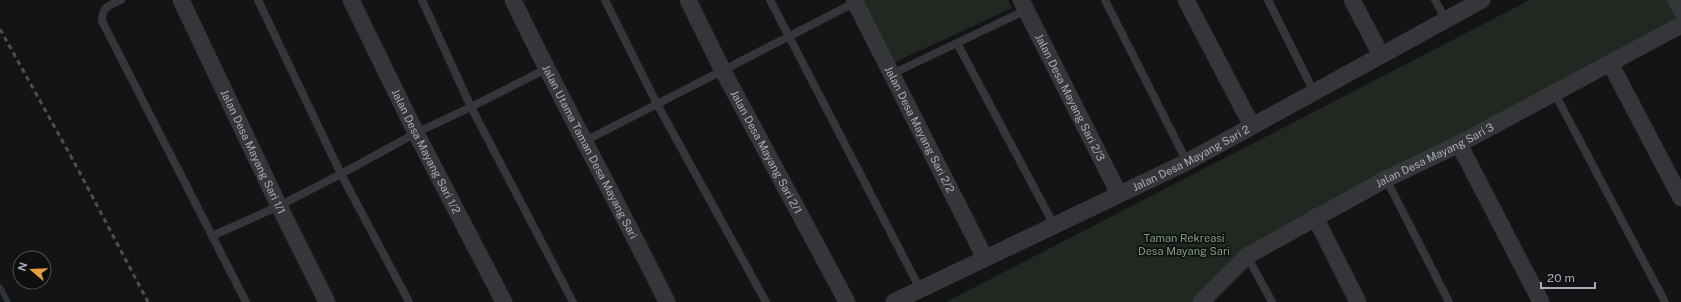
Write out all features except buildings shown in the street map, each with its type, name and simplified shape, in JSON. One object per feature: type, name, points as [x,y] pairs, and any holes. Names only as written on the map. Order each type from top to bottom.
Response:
[{"type":"street","name":"Jalan Desa Mayang Sari 1/1","points":[[182,0],[279,206],[327,302]]},
{"type":"street","name":"Jalan Desa Mayang Sari 1/2","points":[[351,0],[416,133],[504,302]]},
{"type":"street","name":"Jalan Utama Taman Desa Mayang Sari","points":[[513,0],[546,69],[585,141],[667,302]]},
{"type":"street","name":"Jalan Desa Mayang Sari 2/1","points":[[688,0],[723,71],[847,302]]},
{"type":"street","points":[[1186,0],[1252,126]]},
{"type":"street","points":[[1352,0],[1381,56]]},
{"type":"street","name":"Jalan Desa Mayang Sari 2","points":[[894,302],[1187,162],[1482,0]]},
{"type":"street","points":[[1676,0],[1681,23]]},
{"type":"street","name":"Jalan Desa Mayang Sari 2/2","points":[[855,1],[985,258]]},
{"type":"street","name":"Jalan Desa Mayang Sari 2/3","points":[[1024,5],[1119,194]]},
{"type":"street","name":"Jalan Desa Mayang Sari 3","points":[[1201,302],[1248,256],[1315,217],[1386,179],[1459,144],[1681,23]]},
{"type":"street","points":[[1610,63],[1681,198]]},
{"type":"street","points":[[1459,144],[1540,302]]},
{"type":"street","points":[[1315,217],[1358,302]]},
{"type":"lane","points":[[121,0],[107,5],[102,12],[102,21],[246,302]]},
{"type":"lane","points":[[258,0],[341,174],[409,302]]},
{"type":"lane","points":[[422,0],[471,107],[573,302]]},
{"type":"lane","points":[[605,0],[657,104],[766,302]]},
{"type":"lane","points":[[770,0],[920,289]]},
{"type":"lane","points":[[1105,0],[1187,162]]},
{"type":"lane","points":[[1268,0],[1314,92]]},
{"type":"lane","points":[[1435,0],[1446,20]]},
{"type":"lane","points":[[585,141],[723,71],[855,1]]},
{"type":"lane","points":[[892,74],[957,43],[1024,5]]},
{"type":"lane","points":[[957,43],[1054,225]]},
{"type":"lane","points":[[212,236],[279,206],[416,133],[546,69]]},
{"type":"lane","points":[[1554,92],[1665,302]]},
{"type":"lane","points":[[1386,179],[1449,302]]},
{"type":"lane","points":[[1248,256],[1272,302]]},
{"type":"green space","points":[[863,0],[1008,0],[1012,8],[895,62]]},
{"type":"green space","name":"Taman Rekreasi Desa Mayang Sari","points":[[1530,0],[1678,0],[1681,32],[1258,251],[1210,302],[946,302]]},
{"type":"waterway","points":[[0,287],[8,302]]},
{"type":"railway","points":[[0,29],[73,160],[148,302]]}]
